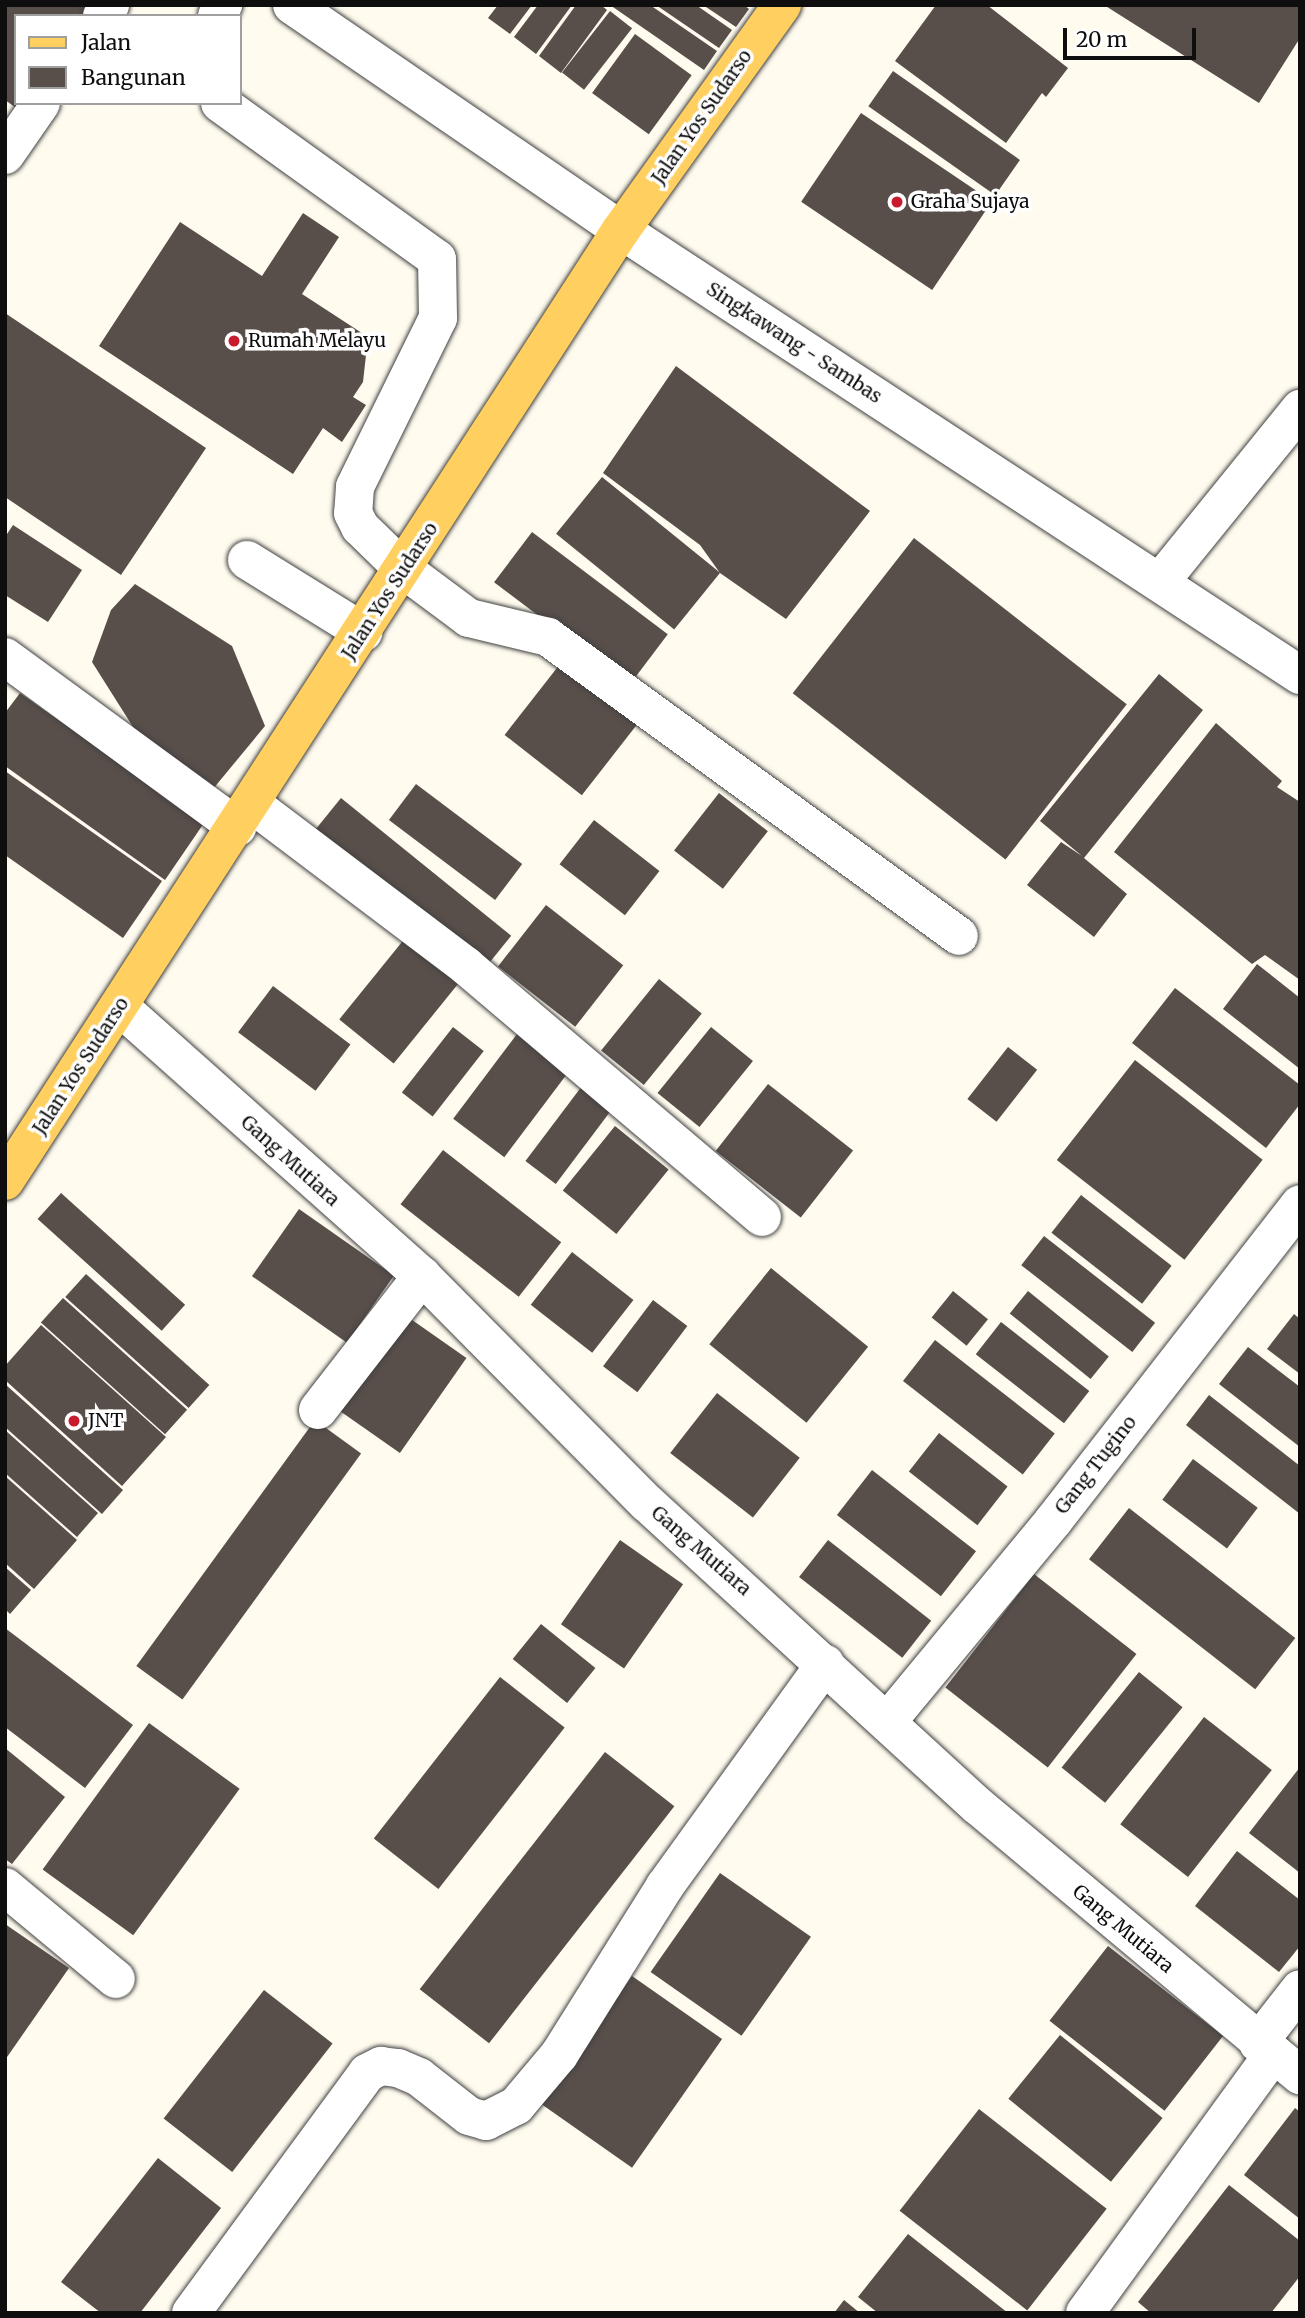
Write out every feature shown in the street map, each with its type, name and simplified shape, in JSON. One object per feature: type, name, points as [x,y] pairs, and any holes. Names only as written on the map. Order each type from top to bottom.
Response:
[{"type":"main road","name":"Jalan Yos Sudarso","points":[[5,1181],[245,815],[621,230],[782,5]]},
{"type":"street","name":"Singkawang - Sambas","points":[[292,5],[621,230],[1300,675]]},
{"type":"street","points":[[5,155],[40,105]]},
{"type":"street","points":[[223,105],[437,259],[438,318],[355,487],[353,513],[360,527],[403,569],[469,618],[548,637],[959,936]]},
{"type":"street","points":[[1160,582],[1300,409]]},
{"type":"street","points":[[247,560],[363,632]]},
{"type":"street","points":[[5,657],[245,815],[466,966],[762,1217]]},
{"type":"street","name":"Gang Mutiara","points":[[120,1007],[422,1276],[569,1429],[989,1815],[1277,2057]]},
{"type":"street","name":"Gang Tugino","points":[[887,1722],[1054,1520],[1300,1204]]},
{"type":"street","points":[[318,1410],[422,1276]]},
{"type":"street","points":[[191,2313],[367,2073],[382,2066],[398,2068],[418,2077],[469,2116],[486,2121],[516,2106],[559,2055],[665,1886],[825,1664]]},
{"type":"street","points":[[5,1887],[116,1979]]},
{"type":"street","points":[[1085,2313],[1277,2057],[1300,1989]]},
{"type":"building","points":[[5,5],[104,5],[98,14],[14,14],[14,105],[33,105],[26,115],[5,100]]},
{"type":"building","points":[[498,5],[532,5],[510,34],[488,18]]},
{"type":"building","points":[[538,5],[572,5],[536,54],[514,37]]},
{"type":"building","points":[[576,5],[601,5],[607,10],[561,73],[539,56]]},
{"type":"building","points":[[610,5],[650,5],[717,51],[704,70]]},
{"type":"building","points":[[656,5],[696,5],[732,30],[719,48]]},
{"type":"building","points":[[703,5],[744,5],[749,9],[736,27]]},
{"type":"building","points":[[936,5],[987,5],[1068,68],[1046,97],[1042,93],[1006,143],[895,61]]},
{"type":"building","points":[[1104,5],[1300,5],[1300,38],[1259,103]]},
{"type":"building","points":[[610,11],[632,28],[584,90],[562,72]]},
{"type":"building","points":[[635,34],[692,75],[649,134],[592,93]]},
{"type":"building","points":[[893,71],[1020,160],[995,195],[868,106]]},
{"type":"building","name":"Graha Sujaya","points":[[861,113],[992,201],[932,290],[801,202]]},
{"type":"building","name":"Rumah Melayu","points":[[303,213],[339,237],[302,294],[368,337],[363,382],[353,397],[366,405],[342,442],[323,428],[293,474],[99,346],[180,222],[262,276]]},
{"type":"building","points":[[5,313],[206,448],[121,575],[5,497]]},
{"type":"building","points":[[676,366],[870,511],[786,619],[720,573],[700,545],[603,473]]},
{"type":"building","points":[[602,477],[720,573],[674,629],[556,534]]},
{"type":"building","points":[[13,525],[82,570],[48,622],[5,595],[5,537]]},
{"type":"building","points":[[532,532],[668,634],[630,685],[494,582]]},
{"type":"building","points":[[914,538],[1127,704],[1005,859],[793,693]]},
{"type":"building","points":[[135,584],[232,646],[265,726],[213,789],[140,738],[92,662],[111,610]]},
{"type":"building","points":[[560,664],[637,724],[582,795],[505,735]]},
{"type":"building","points":[[1159,674],[1203,710],[1084,858],[1127,894],[1094,937],[1027,885],[1061,842],[1082,856],[1040,821]]},
{"type":"building","points":[[20,693],[204,823],[165,880],[5,766],[5,713]]},
{"type":"building","points":[[1216,723],[1282,781],[1277,787],[1300,802],[1300,980],[1265,955],[1252,964],[1114,852]]},
{"type":"building","points":[[5,771],[162,881],[123,938],[5,855]]},
{"type":"building","points":[[416,784],[522,864],[495,900],[389,820]]},
{"type":"building","points":[[719,793],[768,831],[723,889],[674,851]]},
{"type":"building","points":[[341,798],[511,936],[482,972],[311,835]]},
{"type":"building","points":[[594,820],[659,871],[625,915],[560,864]]},
{"type":"building","points":[[546,905],[623,965],[575,1027],[498,966]]},
{"type":"building","points":[[406,937],[460,981],[394,1063],[339,1019]]},
{"type":"building","points":[[1257,964],[1300,998],[1300,1069],[1223,1009]]},
{"type":"building","points":[[659,979],[702,1014],[644,1085],[601,1050]]},
{"type":"building","points":[[273,986],[350,1044],[316,1091],[238,1032]]},
{"type":"building","points":[[1175,988],[1300,1085],[1300,1104],[1266,1148],[1132,1043]]},
{"type":"building","points":[[453,1027],[484,1051],[433,1116],[402,1092]]},
{"type":"building","points":[[711,1027],[753,1061],[699,1127],[658,1093]]},
{"type":"building","points":[[520,1030],[571,1069],[504,1157],[453,1119]]},
{"type":"building","points":[[1008,1047],[1037,1070],[997,1122],[967,1099]]},
{"type":"building","points":[[1135,1060],[1263,1160],[1184,1260],[1057,1160]]},
{"type":"building","points":[[768,1084],[853,1150],[801,1217],[716,1151]]},
{"type":"building","points":[[582,1086],[612,1109],[556,1184],[525,1161]]},
{"type":"building","points":[[615,1126],[669,1169],[616,1234],[563,1191]]},
{"type":"building","points":[[443,1150],[561,1242],[519,1297],[401,1204]]},
{"type":"building","points":[[61,1193],[185,1305],[162,1331],[38,1219]]},
{"type":"building","points":[[1081,1195],[1172,1266],[1142,1304],[1051,1233]]},
{"type":"building","points":[[299,1209],[394,1276],[347,1343],[252,1276]]},
{"type":"building","points":[[1044,1236],[1155,1323],[1132,1352],[1021,1265]]},
{"type":"building","points":[[572,1252],[633,1300],[592,1353],[531,1305]]},
{"type":"building","points":[[771,1268],[868,1347],[806,1423],[709,1344]]},
{"type":"building","points":[[86,1274],[209,1385],[189,1408],[65,1297]]},
{"type":"building","points":[[953,1291],[988,1319],[967,1346],[932,1317]]},
{"type":"building","points":[[1028,1291],[1109,1356],[1091,1379],[1010,1314]]},
{"type":"building","points":[[63,1298],[187,1410],[165,1434],[41,1323]]},
{"type":"building","points":[[653,1300],[687,1326],[637,1392],[603,1366]]},
{"type":"building","points":[[1294,1314],[1300,1319],[1300,1374],[1267,1349]]},
{"type":"building","points":[[405,1315],[466,1358],[400,1453],[338,1410]]},
{"type":"building","points":[[1001,1322],[1089,1391],[1064,1423],[976,1354]]},
{"type":"building","points":[[41,1325],[166,1437],[122,1486],[5,1380],[5,1366]]},
{"type":"building","points":[[935,1340],[1055,1434],[1023,1475],[903,1381]]},
{"type":"building","points":[[1248,1347],[1300,1387],[1300,1447],[1219,1384]]},
{"type":"building","points":[[5,1384],[123,1490],[102,1514],[5,1427]]},
{"type":"building","points":[[717,1393],[800,1458],[753,1518],[670,1453]]},
{"type":"building","points":[[1209,1395],[1300,1466],[1300,1514],[1186,1425]]},
{"type":"building","points":[[315,1420],[361,1454],[182,1699],[136,1666]]},
{"type":"building","points":[[5,1430],[98,1513],[77,1537],[5,1473]]},
{"type":"building","points":[[939,1433],[1008,1487],[977,1525],[909,1472]]},
{"type":"building","points":[[1193,1459],[1258,1508],[1227,1548],[1162,1500]]},
{"type":"building","points":[[872,1470],[976,1551],[941,1596],[837,1515]]},
{"type":"building","points":[[5,1476],[77,1540],[34,1589],[5,1563]]},
{"type":"building","points":[[1129,1508],[1295,1638],[1255,1689],[1089,1559]]},
{"type":"building","points":[[620,1540],[683,1584],[624,1669],[561,1624]]},
{"type":"building","points":[[828,1540],[931,1621],[902,1658],[799,1577]]},
{"type":"building","points":[[5,1567],[31,1590],[10,1614],[5,1609]]},
{"type":"building","points":[[1034,1574],[1136,1654],[1048,1768],[945,1687]]},
{"type":"building","points":[[541,1624],[595,1668],[567,1703],[513,1659]]},
{"type":"building","points":[[5,1628],[133,1725],[85,1788],[5,1727]]},
{"type":"building","points":[[1139,1672],[1183,1707],[1105,1803],[1062,1768]]},
{"type":"building","points":[[500,1677],[565,1727],[438,1889],[374,1839]]},
{"type":"building","points":[[1204,1717],[1272,1770],[1188,1877],[1120,1824]]},
{"type":"building","points":[[149,1723],[240,1789],[133,1935],[43,1869]]},
{"type":"building","points":[[5,1748],[65,1797],[12,1864],[5,1859]]},
{"type":"building","points":[[605,1752],[674,1806],[489,2043],[420,1989]]},
{"type":"building","points":[[1300,1767],[1300,1873],[1249,1833]]},
{"type":"building","points":[[1237,1851],[1300,1900],[1300,1946],[1279,1972],[1195,1906]]},
{"type":"building","points":[[720,1873],[811,1937],[742,2036],[651,1972]]},
{"type":"building","points":[[5,1924],[69,1968],[5,2060]]},
{"type":"building","points":[[1108,1946],[1223,2036],[1165,2111],[1050,2021]]},
{"type":"building","points":[[632,1976],[722,2039],[632,2168],[542,2105]]},
{"type":"building","points":[[264,1990],[333,2044],[232,2172],[164,2118]]},
{"type":"building","points":[[1060,2035],[1163,2118],[1111,2182],[1008,2099]]},
{"type":"building","points":[[1295,2108],[1300,2112],[1300,2219],[1244,2175]]},
{"type":"building","points":[[979,2109],[1107,2209],[1027,2310],[900,2211]]},
{"type":"building","points":[[158,2158],[221,2208],[140,2313],[101,2313],[61,2282]]},
{"type":"building","points":[[1229,2185],[1300,2241],[1300,2276],[1271,2313],[1151,2313],[1138,2302]]},
{"type":"building","points":[[908,2234],[1008,2313],[878,2313],[858,2297]]},
{"type":"building","points":[[844,2300],[860,2313],[834,2313]]},
{"type":"place","name":"Graha Sujaya","points":[[897,202]]},
{"type":"place","name":"Rumah Melayu","points":[[234,341]]},
{"type":"place","name":"JNT","points":[[74,1421]]}]
